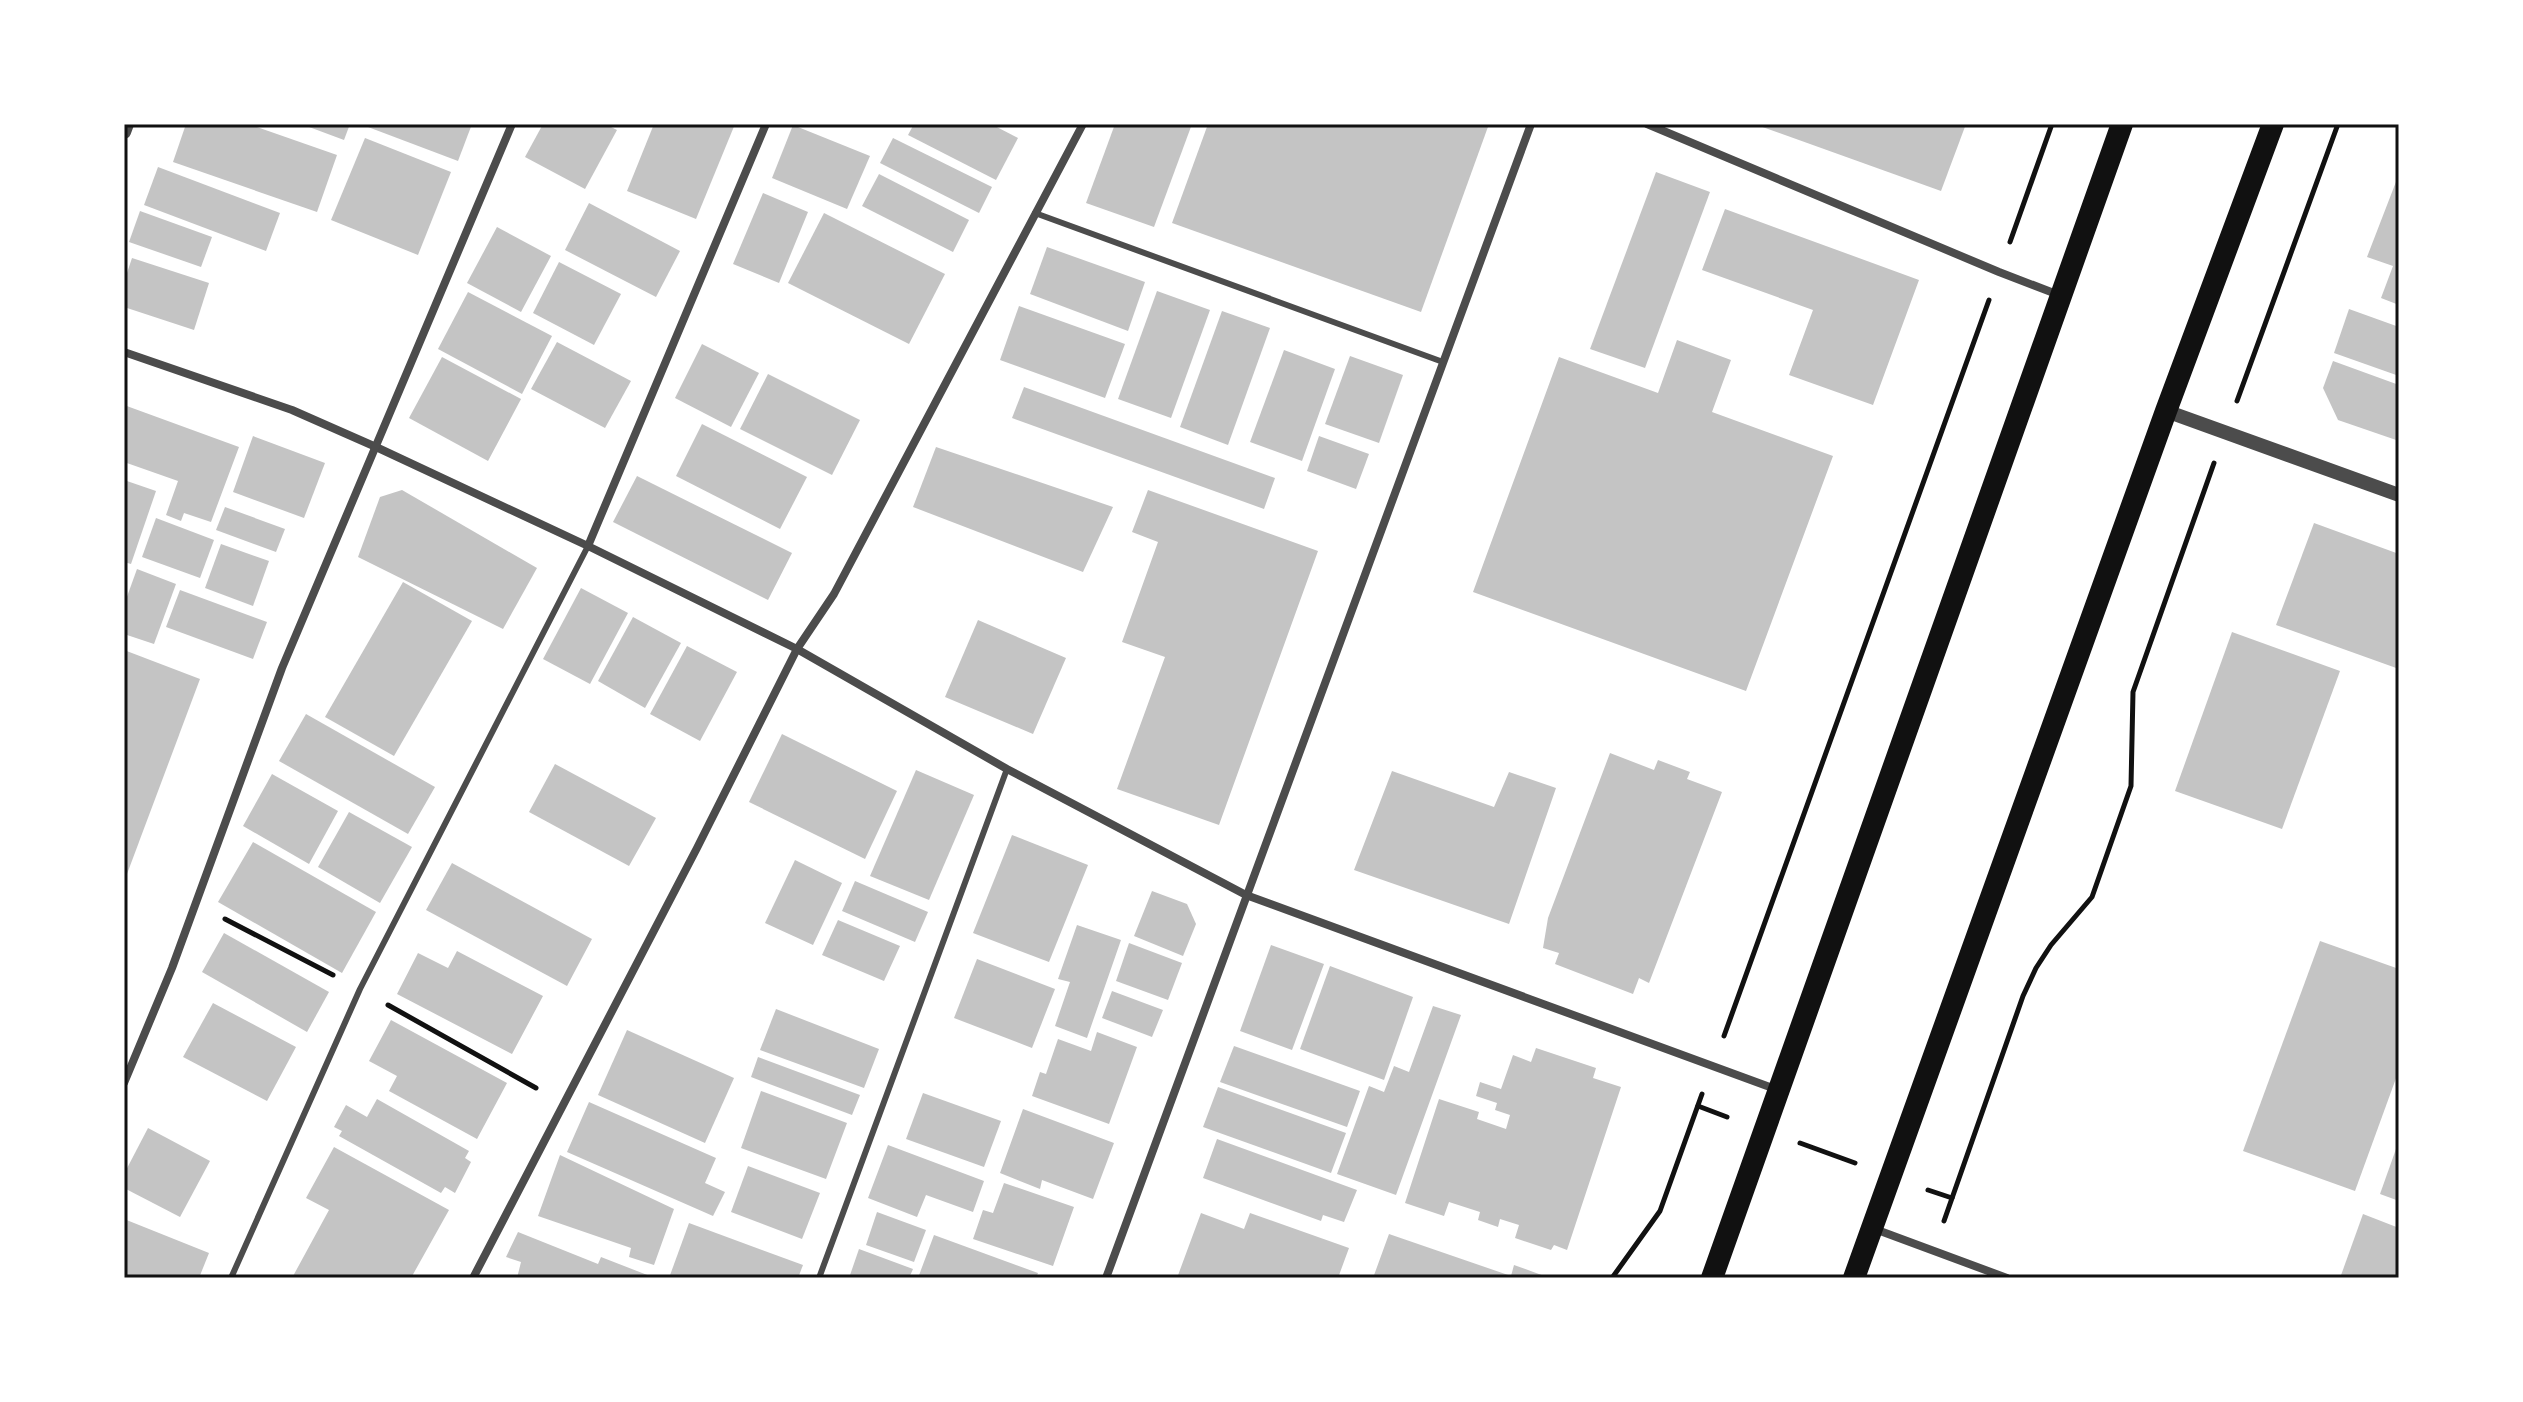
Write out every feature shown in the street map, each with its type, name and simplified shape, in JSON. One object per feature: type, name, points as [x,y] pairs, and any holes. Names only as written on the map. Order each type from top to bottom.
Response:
[{"type":"highway","points":[[1712,1278],[2122,124]]},
{"type":"highway","points":[[1854,1278],[2166,411],[2273,124]]},
{"type":"street","points":[[124,132],[127,124]]},
{"type":"street","points":[[124,1083],[172,968],[282,668],[512,124]]},
{"type":"street","points":[[588,546],[766,124]]},
{"type":"street","points":[[473,1278],[797,649],[834,594],[1083,124]]},
{"type":"street","points":[[1106,1278],[1531,124]]},
{"type":"street","points":[[1647,124],[2059,295]]},
{"type":"street","points":[[124,352],[292,410],[588,546],[797,649],[1007,769],[1246,895],[1780,1090]]},
{"type":"street","points":[[2166,411],[2399,495]]},
{"type":"street","points":[[1872,1228],[2007,1278]]},
{"type":"lane","points":[[1035,213],[1443,362]]},
{"type":"lane","points":[[231,1278],[360,989],[588,546]]},
{"type":"lane","points":[[819,1278],[1007,769]]},
{"type":"path","points":[[1612,1278],[1660,1211],[2052,124]]},
{"type":"path","points":[[1934,1250],[2023,996],[2051,945],[2092,897],[2131,786],[2133,692],[2338,124]]},
{"type":"path","points":[[1698,1106],[1952,1198]]},
{"type":"building","points":[[186,124],[248,124],[337,155],[317,212],[173,162]]},
{"type":"building","points":[[301,124],[350,124],[344,140]]},
{"type":"building","points":[[360,124],[472,124],[458,161]]},
{"type":"building","points":[[543,124],[605,124],[617,130],[585,189],[525,157]]},
{"type":"building","points":[[654,124],[735,124],[696,219],[627,191]]},
{"type":"building","points":[[914,124],[991,124],[1018,138],[996,180],[908,135]]},
{"type":"building","points":[[1115,124],[1192,124],[1154,227],[1086,203]]},
{"type":"building","points":[[1208,124],[1489,124],[1421,312],[1172,223]]},
{"type":"building","points":[[1754,124],[1966,124],[1941,191]]},
{"type":"building","points":[[793,125],[870,156],[847,209],[772,178]]},
{"type":"building","points":[[365,138],[451,172],[418,255],[331,220]]},
{"type":"building","points":[[893,138],[992,187],[979,213],[880,163]]},
{"type":"building","points":[[158,167],[280,213],[266,251],[144,205]]},
{"type":"building","points":[[1656,172],[1710,192],[1645,368],[1590,349]]},
{"type":"building","points":[[879,174],[969,220],[953,252],[862,206]]},
{"type":"building","points":[[2399,174],[2399,305],[2381,298],[2393,266],[2367,257]]},
{"type":"building","points":[[763,193],[808,212],[779,283],[733,264]]},
{"type":"building","points":[[589,203],[680,251],[656,297],[565,250]]},
{"type":"building","points":[[1725,209],[1919,280],[1873,405],[1789,375],[1813,310],[1702,270]]},
{"type":"building","points":[[140,211],[212,237],[201,267],[129,242]]},
{"type":"building","points":[[824,213],[945,274],[909,344],[788,283]]},
{"type":"building","points":[[497,227],[551,256],[521,312],[467,283]]},
{"type":"building","points":[[1047,247],[1145,282],[1128,331],[1030,294]]},
{"type":"building","points":[[132,258],[209,283],[194,330],[124,307],[124,282]]},
{"type":"building","points":[[559,262],[621,294],[594,345],[533,313]]},
{"type":"building","points":[[1157,291],[1210,310],[1171,418],[1118,399]]},
{"type":"building","points":[[468,292],[552,336],[522,394],[438,349]]},
{"type":"building","points":[[1019,306],[1125,344],[1105,398],[1000,360]]},
{"type":"building","points":[[2349,309],[2399,327],[2399,376],[2334,353]]},
{"type":"building","points":[[1222,311],[1270,328],[1228,445],[1180,427]]},
{"type":"building","points":[[1677,340],[1731,360],[1712,412],[1833,456],[1746,691],[1473,592],[1559,357],[1658,393]]},
{"type":"building","points":[[557,342],[631,381],[605,428],[531,389]]},
{"type":"building","points":[[702,344],[759,373],[731,427],[675,398]]},
{"type":"building","points":[[1284,350],[1335,369],[1302,461],[1250,442]]},
{"type":"building","points":[[1350,356],[1403,375],[1379,443],[1325,424]]},
{"type":"building","points":[[442,357],[521,399],[488,461],[409,418]]},
{"type":"building","points":[[2333,361],[2399,385],[2399,441],[2338,420],[2323,388]]},
{"type":"building","points":[[768,374],[860,420],[832,475],[740,429]]},
{"type":"building","points":[[1024,387],[1275,478],[1264,509],[1012,418]]},
{"type":"building","points":[[124,405],[239,447],[211,522],[184,513],[181,521],[166,515],[178,481],[124,462]]},
{"type":"building","points":[[702,424],[807,477],[780,529],[676,476]]},
{"type":"building","points":[[253,436],[325,463],[304,518],[233,492]]},
{"type":"building","points":[[1319,436],[1369,454],[1356,489],[1307,471]]},
{"type":"building","points":[[936,447],[1113,507],[1083,572],[913,507]]},
{"type":"building","points":[[637,476],[792,553],[768,600],[613,522]]},
{"type":"building","points":[[124,480],[156,491],[131,564],[124,562]]},
{"type":"building","points":[[402,490],[537,568],[503,629],[358,557],[380,497]]},
{"type":"building","points":[[1148,490],[1318,551],[1219,825],[1117,789],[1165,657],[1122,642],[1158,542],[1132,532]]},
{"type":"building","points":[[225,507],[285,529],[276,552],[216,530]]},
{"type":"building","points":[[156,518],[214,540],[200,578],[142,557]]},
{"type":"building","points":[[2314,523],[2399,554],[2399,669],[2276,625]]},
{"type":"building","points":[[221,544],[269,561],[253,606],[205,588]]},
{"type":"building","points":[[137,569],[176,584],[154,644],[124,634],[124,605]]},
{"type":"building","points":[[403,582],[472,621],[394,756],[325,717]]},
{"type":"building","points":[[581,588],[628,613],[590,684],[543,659]]},
{"type":"building","points":[[180,590],[267,622],[253,659],[166,627]]},
{"type":"building","points":[[633,617],[681,643],[645,708],[598,681]]},
{"type":"building","points":[[978,620],[1066,658],[1033,734],[945,697]]},
{"type":"building","points":[[2232,632],[2340,671],[2282,829],[2175,791]]},
{"type":"building","points":[[687,646],[737,672],[700,741],[650,714]]},
{"type":"building","points":[[124,650],[200,679],[124,882]]},
{"type":"building","points":[[306,714],[435,787],[408,834],[279,761]]},
{"type":"building","points":[[782,734],[897,791],[865,859],[749,802]]},
{"type":"building","points":[[1610,753],[1654,770],[1658,760],[1690,772],[1687,779],[1722,792],[1649,983],[1639,978],[1633,994],[1555,964],[1559,953],[1543,948],[1548,918]]},
{"type":"building","points":[[555,764],[656,818],[629,866],[529,812]]},
{"type":"building","points":[[916,770],[974,795],[929,900],[870,876]]},
{"type":"building","points":[[1392,771],[1494,807],[1509,772],[1556,788],[1509,924],[1354,870]]},
{"type":"building","points":[[272,774],[338,811],[309,864],[243,826]]},
{"type":"building","points":[[349,812],[412,847],[380,903],[318,867]]},
{"type":"building","points":[[1012,835],[1088,865],[1049,962],[973,933]]},
{"type":"building","points":[[253,842],[376,912],[342,973],[218,902]]},
{"type":"building","points":[[795,860],[842,883],[813,945],[765,923]]},
{"type":"building","points":[[452,863],[592,939],[567,986],[426,910]]},
{"type":"building","points":[[855,881],[928,912],[915,942],[842,911]]},
{"type":"building","points":[[1152,891],[1187,904],[1196,924],[1183,956],[1134,936]]},
{"type":"building","points":[[838,920],[900,946],[884,981],[822,955]]},
{"type":"building","points":[[1077,925],[1121,940],[1087,1038],[1055,1026],[1070,982],[1058,979]]},
{"type":"building","points":[[224,933],[329,992],[307,1032],[202,972]]},
{"type":"building","points":[[2320,941],[2399,969],[2399,1070],[2355,1191],[2243,1151]]},
{"type":"building","points":[[1129,943],[1182,963],[1168,1000],[1116,981]]},
{"type":"building","points":[[1271,945],[1324,964],[1292,1050],[1240,1031]]},
{"type":"building","points":[[457,951],[543,996],[512,1054],[397,994],[418,953],[448,968]]},
{"type":"building","points":[[977,959],[1055,989],[1032,1048],[954,1018]]},
{"type":"building","points":[[1330,966],[1413,997],[1384,1080],[1300,1049]]},
{"type":"building","points":[[1112,991],[1163,1010],[1152,1037],[1102,1018]]},
{"type":"building","points":[[213,1003],[296,1047],[267,1101],[183,1057]]},
{"type":"building","points":[[1433,1006],[1461,1015],[1396,1195],[1337,1174],[1369,1086],[1384,1092],[1394,1066],[1409,1072]]},
{"type":"building","points":[[776,1009],[879,1049],[864,1088],[760,1050]]},
{"type":"building","points":[[391,1020],[507,1083],[477,1139],[389,1091],[397,1076],[369,1061]]},
{"type":"building","points":[[627,1030],[734,1078],[705,1143],[598,1095]]},
{"type":"building","points":[[1097,1032],[1137,1047],[1109,1124],[1032,1096],[1040,1072],[1046,1074],[1058,1039],[1091,1051]]},
{"type":"building","points":[[1234,1046],[1360,1091],[1347,1127],[1220,1082]]},
{"type":"building","points":[[1536,1048],[1596,1068],[1593,1078],[1621,1087],[1567,1250],[1554,1245],[1551,1250],[1515,1238],[1519,1225],[1500,1219],[1498,1227],[1478,1220],[1480,1212],[1449,1202],[1444,1216],[1405,1203],[1439,1099],[1479,1112],[1477,1119],[1506,1129],[1510,1115],[1495,1110],[1497,1103],[1476,1096],[1480,1082],[1501,1089],[1513,1055],[1531,1062]]},
{"type":"building","points":[[758,1057],[860,1095],[852,1115],[751,1077]]},
{"type":"building","points":[[1218,1087],[1346,1133],[1331,1173],[1203,1127]]},
{"type":"building","points":[[761,1091],[847,1123],[826,1179],[741,1148]]},
{"type":"building","points":[[923,1093],[1001,1121],[984,1167],[906,1139]]},
{"type":"building","points":[[377,1099],[469,1151],[465,1158],[471,1162],[455,1193],[445,1187],[441,1193],[339,1136],[342,1131],[334,1127],[346,1105],[367,1117]]},
{"type":"building","points":[[589,1102],[716,1158],[705,1183],[725,1192],[713,1216],[567,1152]]},
{"type":"building","points":[[1023,1109],[1114,1143],[1093,1199],[1042,1180],[1040,1189],[1000,1173]]},
{"type":"building","points":[[148,1128],[210,1161],[180,1217],[124,1188],[124,1174]]},
{"type":"building","points":[[1217,1139],[1357,1190],[1344,1222],[1323,1215],[1321,1221],[1203,1178]]},
{"type":"building","points":[[888,1145],[984,1181],[973,1212],[926,1195],[917,1217],[868,1198]]},
{"type":"building","points":[[334,1147],[449,1210],[411,1278],[292,1278],[329,1210],[306,1198]]},
{"type":"building","points":[[2396,1149],[2399,1151],[2399,1201],[2380,1194]]},
{"type":"building","points":[[560,1155],[674,1209],[654,1265],[629,1257],[631,1248],[538,1216]]},
{"type":"building","points":[[748,1166],[820,1193],[802,1239],[731,1212]]},
{"type":"building","points":[[1004,1183],[1074,1207],[1053,1266],[973,1239],[983,1210],[993,1213]]},
{"type":"building","points":[[877,1212],[926,1230],[914,1262],[866,1245]]},
{"type":"building","points":[[1201,1213],[1244,1229],[1250,1213],[1349,1248],[1338,1278],[1177,1278]]},
{"type":"building","points":[[2363,1214],[2399,1228],[2399,1278],[2340,1278]]},
{"type":"building","points":[[124,1219],[209,1253],[199,1278],[124,1278]]},
{"type":"building","points":[[689,1223],[803,1265],[798,1278],[669,1278]]},
{"type":"building","points":[[518,1232],[598,1264],[601,1257],[655,1278],[517,1278],[521,1262],[506,1257]]},
{"type":"building","points":[[1389,1234],[1511,1276],[1514,1265],[1550,1278],[1373,1278]]},
{"type":"building","points":[[934,1235],[1038,1273],[1036,1278],[918,1278]]},
{"type":"building","points":[[859,1249],[913,1269],[909,1278],[849,1278]]}]
